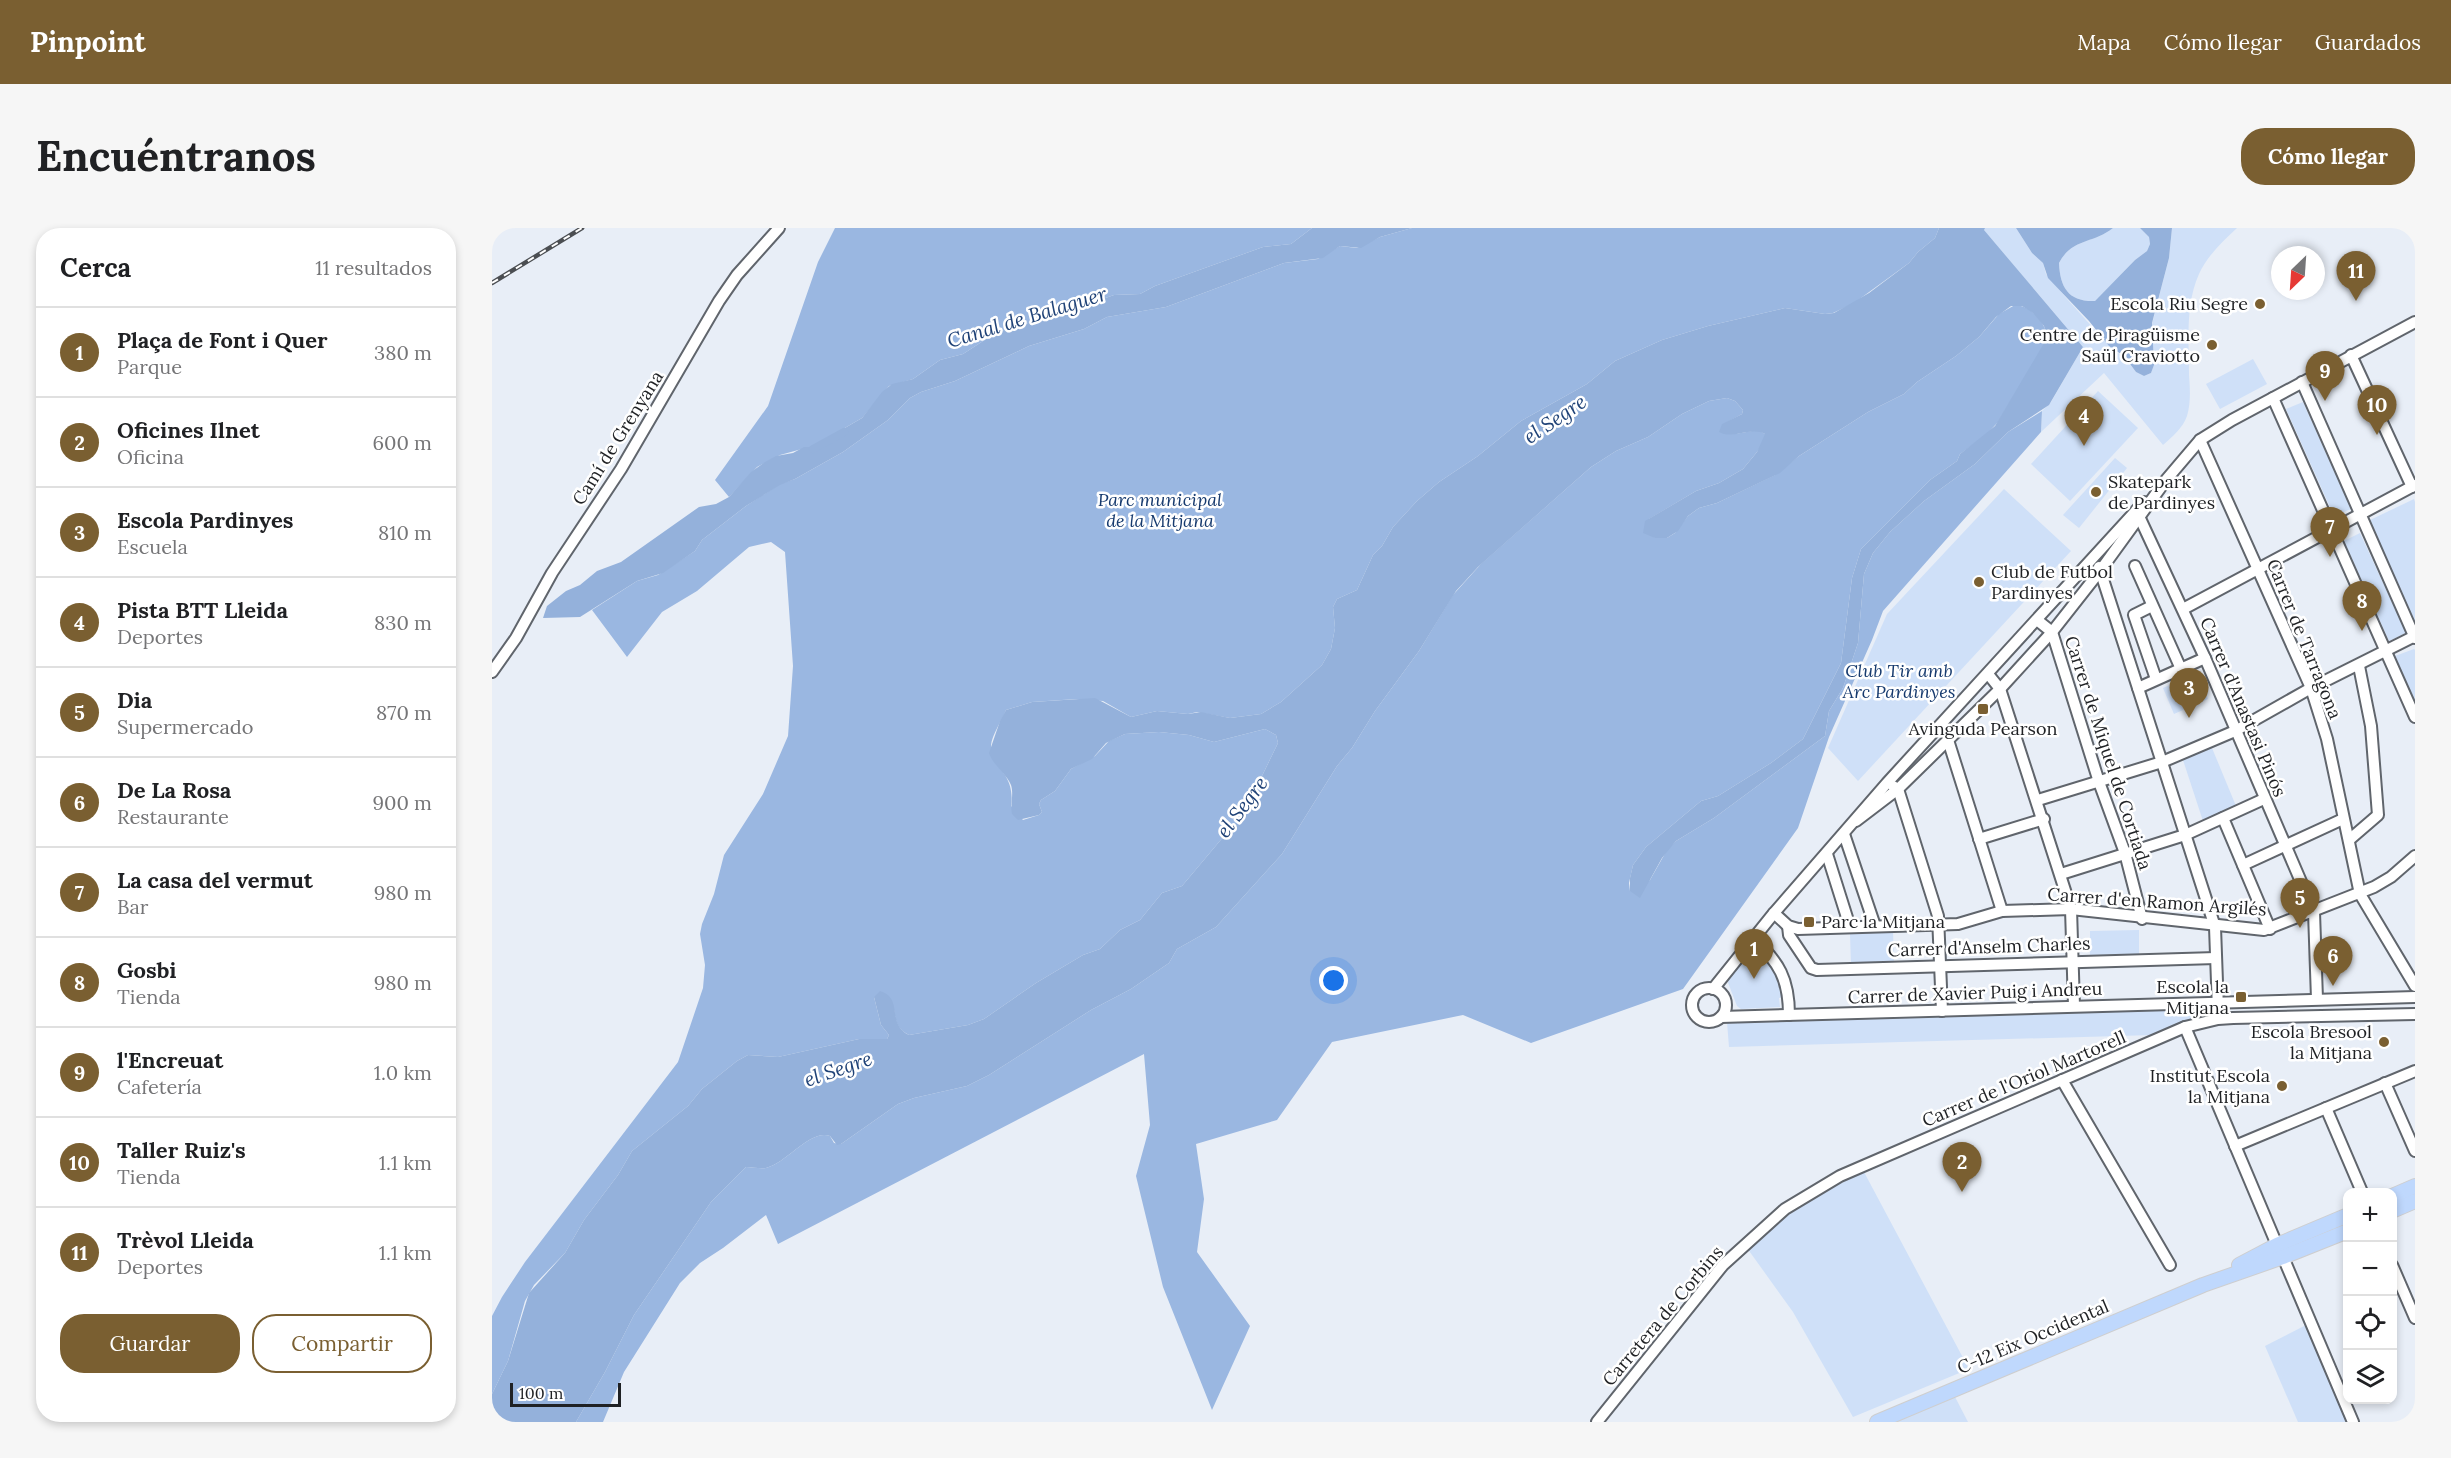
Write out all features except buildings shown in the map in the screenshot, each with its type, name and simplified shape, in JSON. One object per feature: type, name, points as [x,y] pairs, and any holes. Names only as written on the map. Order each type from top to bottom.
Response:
[{"type":"main road","points":[[2397,1194],[2415,1186]]},
{"type":"main road","points":[[2397,1209],[2415,1201]]},
{"type":"main road","points":[[2280,1251],[2343,1218]]},
{"type":"main road","points":[[2280,1251],[2343,1232]]},
{"type":"main road","name":"C-12 Eix Occidental","points":[[1877,1422],[2280,1251]]},
{"type":"street","name":"Camí de Grenyana","points":[[492,672],[516,638],[552,573],[621,469],[719,302],[737,275],[779,228]]},
{"type":"street","points":[[1713,989],[1774,913],[1887,783],[2097,553],[2138,513],[2200,440],[2351,355],[2415,322]]},
{"type":"street","points":[[2183,609],[2414,486],[2351,355]]},
{"type":"street","points":[[2038,800],[2162,762],[2235,731],[2311,688],[2415,637],[2302,382]]},
{"type":"street","points":[[2273,398],[2415,717]]},
{"type":"street","name":"Carrer de Tarragona","points":[[2200,440],[2311,688],[2327,739],[2360,894],[2415,986]]},
{"type":"street","points":[[1856,821],[1898,789],[2000,689],[2052,632],[2098,575],[2138,513]]},
{"type":"street","name":"Carrer d'Anastasi Pinós","points":[[2138,513],[2205,658],[2314,912]]},
{"type":"street","points":[[2097,553],[2098,575],[2138,688],[2215,927],[2218,1019]]},
{"type":"street","points":[[2135,566],[2181,669]]},
{"type":"street","points":[[2085,567],[2092,568],[2098,575]]},
{"type":"street","points":[[2152,606],[2134,615],[2156,679]]},
{"type":"street","points":[[2037,620],[2052,632]]},
{"type":"street","name":"Carrer de Miquel de Cortiada","points":[[2052,632],[2099,782],[2125,853],[2142,919]]},
{"type":"street","points":[[2138,688],[2205,658]]},
{"type":"street","points":[[2349,840],[2378,815],[2371,730],[2359,666]]},
{"type":"street","points":[[1988,674],[2000,689],[2038,800],[2071,909],[2074,1006]]},
{"type":"street","points":[[1948,740],[2002,911]]},
{"type":"street","points":[[1887,783],[1898,789],[1938,916],[1942,1011]]},
{"type":"street","points":[[2061,874],[2186,835],[2264,799]]},
{"type":"street","points":[[1979,839],[2044,819]]},
{"type":"street","points":[[2223,819],[2270,929]]},
{"type":"street","points":[[2243,865],[2343,819]]},
{"type":"street","points":[[1844,834],[1875,926]]},
{"type":"street","points":[[1827,854],[1850,927]]},
{"type":"street","name":"Carrer d'en Ramon Argilés","points":[[1788,926],[1798,928],[1958,924],[2002,911],[2071,909],[2215,927],[2264,930],[2360,894],[2391,877],[2415,855]]},
{"type":"street","points":[[2314,912],[2317,999]]},
{"type":"street","points":[[1774,913],[1788,926]]},
{"type":"street","name":"Carrer d'Anselm Charles","points":[[1788,926],[1789,935],[1814,969],[2216,958]]},
{"type":"street","points":[[1753,938],[1766,950],[1782,973],[1789,996],[1789,1015]]},
{"type":"street","points":[[1713,989],[1725,998],[1726,1014],[1706,1022],[1694,1012],[1695,996],[1703,990],[1713,989]]},
{"type":"street","name":"Carrer de Xavier Puig i Andreu","points":[[1726,1014],[1789,1015],[2415,997]]},
{"type":"street","name":"Carrer de l'Oriol Martorell","points":[[1845,1174],[2185,1027],[2218,1019],[2415,1014]]},
{"type":"street","points":[[2185,1027],[2353,1422]]},
{"type":"street","points":[[2235,1146],[2415,1071]]},
{"type":"street","points":[[2062,1080],[2170,1265]]},
{"type":"street","points":[[2385,1083],[2415,1151]]},
{"type":"street","points":[[2326,1108],[2360,1188]]},
{"type":"street","name":"Carretera de Corbins","points":[[1597,1422],[1723,1265],[1785,1209],[1845,1174]]},
{"type":"street","points":[[2397,1277],[2415,1318]]},
{"type":"green space","points":[[835,228],[1312,228],[1291,244],[1263,247],[1155,286],[1140,294],[1114,295],[1060,314],[997,332],[963,354],[940,360],[913,379],[889,386],[862,418],[843,429],[835,438],[817,447],[780,455],[757,467],[729,497],[715,480],[768,406],[818,262]]},
{"type":"green space","name":"Parc municipal de la Mitjana","points":[[1412,228],[1939,228],[1935,238],[1909,263],[1854,303],[1833,313],[1825,314],[1785,308],[1708,326],[1662,340],[1615,361],[1587,384],[1521,421],[1478,456],[1439,482],[1417,501],[1393,527],[1382,546],[1373,555],[1357,590],[1337,599],[1333,607],[1335,628],[1331,649],[1322,665],[1281,702],[1261,714],[1230,718],[1197,712],[1188,714],[1157,711],[1131,717],[1103,701],[1077,699],[1032,702],[1006,710],[992,741],[992,753],[1010,785],[1011,806],[1023,820],[1042,812],[1039,804],[1041,800],[1055,791],[1071,769],[1095,756],[1109,741],[1125,734],[1159,732],[1189,735],[1214,742],[1265,729],[1276,735],[1278,743],[1245,811],[1182,886],[1162,893],[1140,920],[1120,930],[1100,949],[1083,955],[1036,983],[984,1019],[968,1025],[909,1035],[898,1025],[894,1010],[874,997],[881,1025],[889,1035],[887,1039],[859,1039],[778,1057],[748,1055],[702,1089],[688,1106],[632,1151],[618,1175],[584,1220],[565,1253],[534,1285],[525,1301],[508,1361],[492,1394],[492,1316],[502,1297],[525,1262],[678,1062],[703,988],[705,965],[700,934],[724,855],[763,794],[788,736],[793,666],[785,552],[771,542],[749,547],[697,591],[662,612],[627,657],[592,610],[637,581],[658,575],[695,551],[702,540],[746,506],[780,484],[795,479],[843,452],[888,420],[910,398],[921,392],[955,381],[1029,346],[1084,329],[1107,317],[1166,307],[1284,263],[1318,259],[1340,246],[1357,248],[1380,237]]},
{"type":"green space","points":[[2016,228],[2032,253],[2043,263],[2046,274],[2068,300],[2113,350],[2123,356],[2136,372],[2144,376],[2151,373],[2154,365],[2152,324],[2169,258],[2172,228],[2237,228],[2206,261],[2199,274],[2190,311],[2188,411],[2180,428],[2163,445],[2104,373],[2041,432],[2042,411],[2051,402],[2083,347],[1983,229]]},
{"type":"green space","points":[[2113,228],[2140,228],[2149,237],[2150,244],[2147,251],[2135,260],[2095,301],[2086,301],[2072,296],[2061,280],[2059,263],[2070,249]]},
{"type":"green space","points":[[2015,305],[2027,308],[2041,321],[2047,338],[2042,349],[1998,422],[1986,435],[1960,454],[1957,461],[1930,480],[1861,549],[1852,578],[1841,663],[1803,739],[1771,763],[1718,796],[1701,801],[1646,847],[1633,865],[1629,883],[1630,891],[1650,880],[1667,850],[1676,841],[1714,818],[1825,736],[1829,711],[1843,688],[1858,643],[1864,574],[1873,553],[1890,532],[1924,501],[1975,464],[2008,432],[2042,411],[2041,432],[1883,611],[1829,737],[1798,828],[1683,989],[1531,1043],[1463,1015],[1332,1042],[1277,1120],[1196,1144],[1204,1199],[1197,1252],[1250,1326],[1212,1410],[1163,1287],[1136,1176],[1150,1125],[1144,1054],[778,1244],[766,1215],[700,1263],[680,1283],[624,1372],[603,1422],[576,1422],[634,1315],[711,1202],[746,1167],[766,1168],[774,1165],[806,1142],[822,1135],[830,1136],[834,1143],[841,1144],[898,1104],[967,1086],[989,1075],[1091,1010],[1131,989],[1169,963],[1177,949],[1216,927],[1282,854],[1337,766],[1419,651],[1453,595],[1481,564],[1591,467],[1616,451],[1648,437],[1682,414],[1709,401],[1727,398],[1735,401],[1743,410],[1742,414],[1722,425],[1735,434],[1758,430],[1765,434],[1766,438],[1743,469],[1719,483],[1696,491],[1649,519],[1655,538],[1667,538],[1675,533],[1688,516],[1699,508],[1717,503],[1775,475],[1799,456],[1868,412],[1904,394],[1979,337],[1999,314]]},
{"type":"green space","points":[[2253,359],[2267,384],[2220,409],[2206,384]]},
{"type":"green space","points":[[2098,391],[2138,428],[2070,501],[2031,464]]},
{"type":"green space","points":[[2303,402],[2351,509],[2334,516],[2286,409]]},
{"type":"green space","name":"Skatepark de Pardinyes","points":[[2115,458],[2127,468],[2079,528],[2063,515]]},
{"type":"green space","name":"Club de Futbol Pardinyes","points":[[2004,489],[2071,551],[1858,781],[1828,748],[1887,614]]},
{"type":"green space","points":[[2414,499],[2415,502],[2415,624],[2368,521]]},
{"type":"green space","points":[[2360,533],[2406,633],[2389,641],[2344,541]]},
{"type":"green space","points":[[2415,650],[2415,701],[2395,656]]},
{"type":"green space","points":[[2197,673],[2208,699],[2174,714],[2163,688]]},
{"type":"green space","points":[[2212,748],[2236,806],[2203,821],[2183,760]]},
{"type":"green space","points":[[2139,930],[2139,956],[2090,957],[2090,931]]},
{"type":"green space","points":[[1893,932],[1894,964],[1851,966],[1850,933]]},
{"type":"green space","points":[[1755,949],[1759,954],[1762,951],[1776,970],[1785,997],[1779,998],[1780,1007],[1741,1009],[1737,1006],[1727,980]]},
{"type":"green space","points":[[2207,1007],[2208,1016],[2153,1035],[1729,1047],[1727,1022]]},
{"type":"green space","points":[[1864,1172],[1969,1369],[1853,1417],[1793,1312],[1747,1248],[1774,1225],[1802,1206]]},
{"type":"green space","points":[[2308,1324],[2349,1422],[2298,1422],[2265,1346]]},
{"type":"green space","points":[[1954,1395],[1968,1422],[1893,1422]]},
{"type":"water","points":[[1312,228],[1412,228],[1380,237],[1361,248],[1340,246],[1323,258],[1284,263],[1166,307],[1107,317],[1084,329],[1029,346],[955,381],[921,392],[910,398],[888,420],[843,452],[780,485],[746,506],[702,540],[695,551],[663,573],[637,581],[580,617],[543,618],[547,606],[566,591],[580,585],[597,571],[621,562],[699,507],[716,504],[729,497],[751,472],[765,462],[804,447],[817,447],[835,438],[843,429],[862,418],[882,392],[892,384],[913,379],[940,360],[963,354],[997,332],[1060,314],[1114,295],[1140,294],[1155,286],[1263,247],[1291,244]]},
{"type":"water","name":"el Segre","points":[[1939,228],[1985,228],[1984,230],[2083,347],[2049,405],[2008,432],[1975,464],[1924,501],[1890,532],[1873,553],[1864,574],[1858,643],[1843,688],[1829,711],[1825,736],[1714,818],[1676,841],[1662,858],[1640,898],[1630,891],[1630,878],[1633,865],[1646,847],[1701,801],[1718,796],[1771,763],[1803,739],[1841,663],[1852,578],[1861,549],[1930,480],[1957,461],[1960,454],[1995,426],[2047,338],[2044,326],[2033,313],[2022,306],[2011,306],[1996,317],[1979,337],[1956,356],[1917,382],[1904,394],[1868,412],[1799,456],[1780,473],[1717,503],[1699,508],[1688,516],[1678,531],[1667,538],[1655,538],[1643,533],[1645,521],[1696,491],[1719,483],[1743,469],[1757,452],[1765,434],[1753,431],[1730,435],[1719,432],[1722,424],[1742,414],[1743,410],[1735,401],[1727,398],[1709,401],[1682,414],[1648,437],[1616,451],[1591,467],[1478,567],[1456,591],[1419,651],[1337,766],[1282,854],[1216,927],[1177,949],[1169,963],[1131,989],[1091,1010],[989,1075],[967,1086],[898,1104],[841,1144],[837,1145],[830,1136],[822,1135],[806,1142],[774,1165],[766,1168],[746,1167],[711,1202],[634,1315],[576,1422],[492,1422],[492,1394],[508,1361],[529,1293],[565,1253],[584,1220],[618,1175],[632,1151],[688,1106],[702,1089],[748,1055],[778,1057],[859,1039],[887,1039],[889,1035],[881,1025],[874,997],[880,991],[891,999],[898,1024],[909,1035],[968,1025],[984,1019],[1036,983],[1083,955],[1100,949],[1120,930],[1140,920],[1162,893],[1182,886],[1245,811],[1278,743],[1276,735],[1265,729],[1214,742],[1189,735],[1159,732],[1125,734],[1106,743],[1092,759],[1071,769],[1055,791],[1041,800],[1039,804],[1042,812],[1039,815],[1018,820],[1012,814],[1011,785],[989,753],[1006,710],[1032,702],[1095,698],[1131,717],[1157,711],[1188,714],[1201,712],[1230,718],[1261,714],[1281,702],[1322,665],[1331,649],[1335,628],[1333,607],[1337,599],[1357,590],[1373,555],[1382,546],[1393,527],[1417,501],[1439,482],[1478,456],[1521,421],[1587,384],[1615,361],[1662,340],[1708,326],[1785,308],[1825,314],[1834,313],[1869,293],[1909,263],[1935,238]]},
{"type":"water","points":[[2016,228],[2113,228],[2070,249],[2059,263],[2061,280],[2068,292],[2079,299],[2095,301],[2135,260],[2147,251],[2150,244],[2149,237],[2140,228],[2172,228],[2169,258],[2152,323],[2154,365],[2151,373],[2144,376],[2136,372],[2124,356],[2109,346],[2089,321],[2048,278],[2043,263],[2032,253]]},
{"type":"waterway","name":"Canal de Balaguer","points":[[813,449],[844,432]]},
{"type":"railway","points":[[492,283],[582,228]]},
{"type":"place","name":"Trèvol Lleida","points":[[2356,301]]},
{"type":"place","name":"Escola Riu Segre","points":[[2260,304]]},
{"type":"place","name":"Centre de Piragüisme Saül Craviotto","points":[[2212,345]]},
{"type":"place","name":"l'Encreuat","points":[[2325,401]]},
{"type":"place","name":"Taller Ruiz's","points":[[2377,435]]},
{"type":"place","name":"Pista BTT Lleida","points":[[2084,446]]},
{"type":"place","name":"Skatepark de Pardinyes","points":[[2096,492]]},
{"type":"place","name":"La casa del vermut","points":[[2330,557]]},
{"type":"place","name":"Club de Futbol Pardinyes","points":[[1979,582]]},
{"type":"place","name":"Gosbi","points":[[2362,631]]},
{"type":"place","name":"Avinguda Pearson","points":[[1983,709]]},
{"type":"place","name":"Escola Pardinyes","points":[[2189,718]]},
{"type":"place","name":"Parc la Mitjana","points":[[1809,922]]},
{"type":"place","name":"Dia","points":[[2300,928]]},
{"type":"place","name":"Plaça de Font i Quer","points":[[1754,979]]},
{"type":"place","name":"De La Rosa","points":[[2333,986]]},
{"type":"place","name":"Escola la Mitjana","points":[[2241,997]]},
{"type":"place","name":"Escola Bresool la Mitjana","points":[[2384,1042]]},
{"type":"place","name":"Institut Escola la Mitjana","points":[[2282,1086]]},
{"type":"place","name":"Oficines Ilnet","points":[[1962,1192]]},
{"type":"park label","name":"Club Tir amb Arc Pardinyes","points":[[1899,681]]}]
